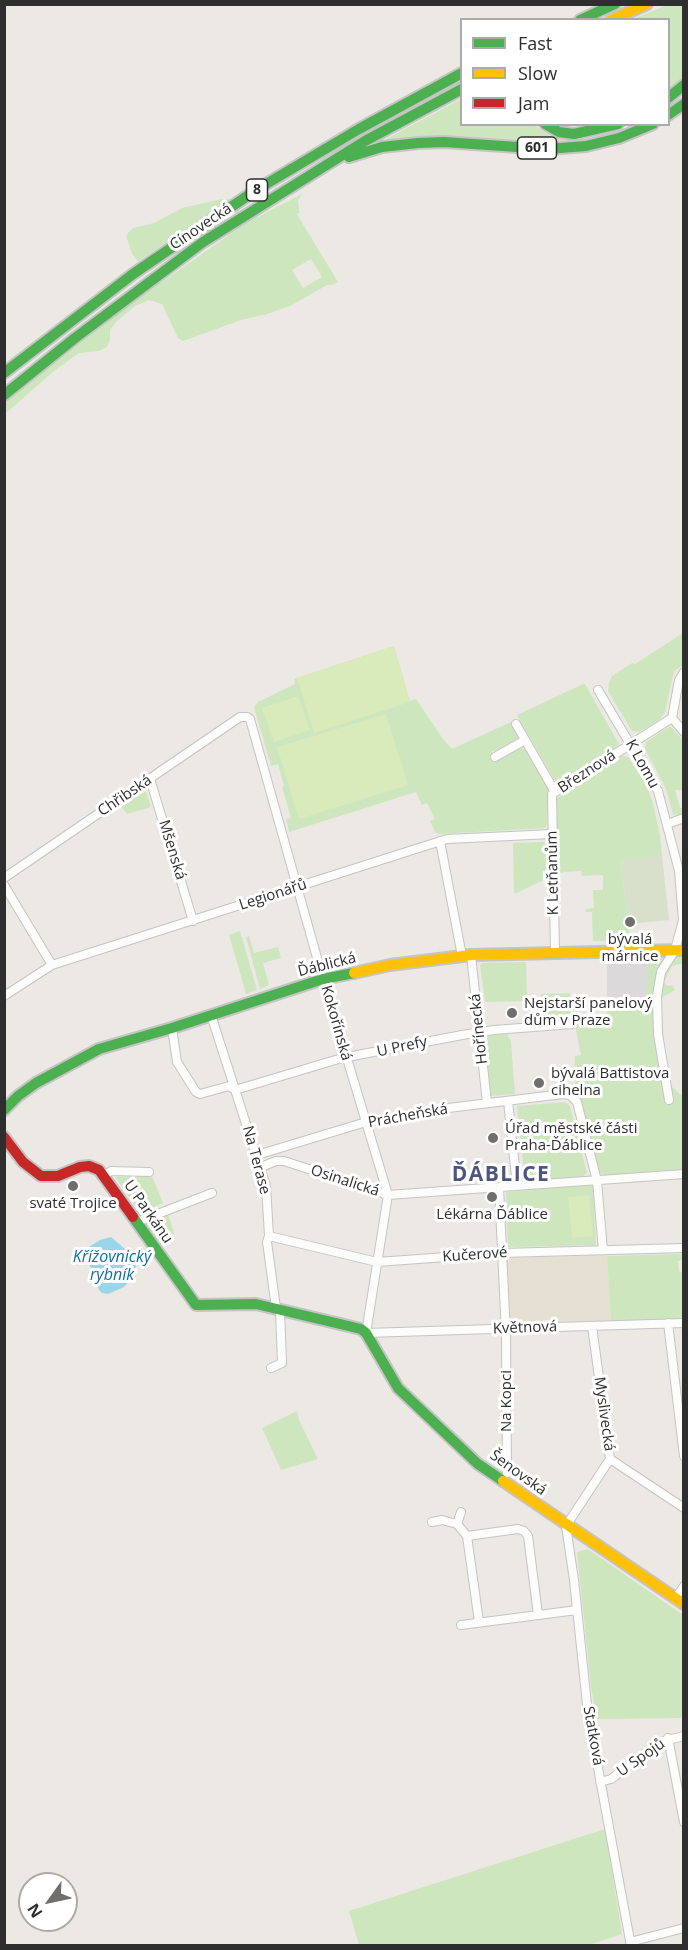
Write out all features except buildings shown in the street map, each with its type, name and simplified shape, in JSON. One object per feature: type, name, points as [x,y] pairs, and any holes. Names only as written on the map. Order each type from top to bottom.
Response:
[{"type":"main road","points":[[571,18],[599,4]]},
{"type":"main road","points":[[584,18],[615,4]]},
{"type":"main road","points":[[616,18],[647,4]]},
{"type":"main road","name":"Cínovecká","points":[[5,373],[133,274],[256,190],[359,129],[460,74]]},
{"type":"main road","points":[[670,97],[684,85]]},
{"type":"main road","name":"Cínovecká","points":[[4,395],[75,338],[203,242],[319,168],[460,90]]},
{"type":"main road","points":[[670,114],[684,104]]},
{"type":"main road","points":[[548,126],[567,133],[590,132],[611,126]]},
{"type":"main road","name":"601","points":[[319,168],[353,155],[400,144],[444,142],[567,148],[612,140],[648,126]]},
{"type":"main road","name":"Ďáblická","points":[[4,1110],[18,1096],[70,1063],[99,1049],[323,979],[390,965],[467,955],[555,951],[679,950]]},
{"type":"main road","name":"U Parkánu","points":[[4,1137],[23,1162],[41,1176],[58,1176],[80,1167],[97,1168],[196,1305],[250,1304],[275,1308]]},
{"type":"main road","points":[[275,1308],[356,1326],[366,1333]]},
{"type":"main road","name":"Šenovská","points":[[366,1333],[398,1388],[478,1464],[679,1602]]},
{"type":"street","points":[[684,672],[679,680],[672,718],[684,732]]},
{"type":"street","name":"K Lomu","points":[[598,690],[652,779],[681,870],[683,920],[679,950],[661,972],[657,996],[658,1034],[669,1100]]},
{"type":"street","name":"Chřibská","points":[[4,878],[240,717],[247,717]]},
{"type":"street","name":"Kokořínská","points":[[247,717],[250,719],[323,979],[388,1195],[366,1333]]},
{"type":"street","name":"Březnová","points":[[554,793],[672,718]]},
{"type":"street","name":"K Letňanům","points":[[516,724],[554,793],[552,834],[555,951]]},
{"type":"street","points":[[495,757],[525,740]]},
{"type":"street","name":"Mšenská","points":[[150,779],[193,921]]},
{"type":"street","points":[[667,824],[684,818]]},
{"type":"street","name":"Legionářů","points":[[4,996],[52,965],[440,841],[552,834]]},
{"type":"street","name":"Hořínecká","points":[[440,841],[467,955],[480,1031],[487,1103]]},
{"type":"street","points":[[4,885],[52,965]]},
{"type":"street","name":"Na Terase","points":[[211,1015],[266,1186],[269,1236],[267,1242],[282,1363],[271,1368]]},
{"type":"street","name":"U Prefy","points":[[171,1028],[177,1062],[195,1092],[200,1094],[229,1086],[235,1090],[346,1058],[480,1031],[573,1024]]},
{"type":"street","name":"Prácheňská","points":[[257,1155],[366,1122],[440,1109],[562,1094],[570,1095],[577,1102],[597,1181]]},
{"type":"street","points":[[508,1101],[517,1186]]},
{"type":"street","name":"Osinalická","points":[[261,1167],[276,1161],[284,1161],[388,1195],[684,1174]]},
{"type":"street","points":[[104,1175],[111,1172],[149,1172]]},
{"type":"street","points":[[597,1181],[603,1250]]},
{"type":"street","name":"Na Kopci","points":[[500,1187],[506,1329],[507,1473]]},
{"type":"street","points":[[137,1222],[212,1193]]},
{"type":"street","name":"Kučerové","points":[[269,1236],[377,1262],[502,1253],[684,1248]]},
{"type":"street","points":[[668,1323],[684,1456]]},
{"type":"street","name":"Květnová","points":[[366,1333],[684,1323]]},
{"type":"street","name":"Myslivecká","points":[[566,1526],[610,1459],[592,1326]]},
{"type":"street","points":[[610,1459],[684,1508]]},
{"type":"street","points":[[457,1524],[461,1512]]},
{"type":"street","points":[[432,1522],[442,1520],[457,1524],[467,1536],[479,1622]]},
{"type":"street","name":"Statková","points":[[566,1526],[588,1714],[631,1944]]},
{"type":"street","points":[[467,1536],[518,1529],[524,1531],[528,1536],[538,1615]]},
{"type":"street","points":[[679,1602],[684,1586]]},
{"type":"street","points":[[461,1625],[577,1610]]},
{"type":"street","name":"U Spojů","points":[[600,1782],[611,1779],[660,1742],[668,1738],[684,1736]]},
{"type":"street","points":[[668,1738],[684,1822]]},
{"type":"street","points":[[631,1944],[684,1929]]},
{"type":"shaded area","points":[[648,957],[648,1003],[607,1011],[607,958]]},
{"type":"shaded area","points":[[607,1255],[611,1321],[508,1322],[504,1260],[507,1258]]},
{"type":"green space","points":[[667,5],[683,5],[683,80],[670,91],[670,18],[636,18]]},
{"type":"green space","points":[[460,100],[460,126],[536,126],[552,137],[569,140],[570,144],[386,141]]},
{"type":"green space","points":[[302,194],[298,200],[299,214],[296,213],[338,282],[327,285],[290,306],[241,320],[183,341],[178,338],[162,304],[149,300],[135,306],[116,322],[110,330],[107,347],[99,351],[79,353],[54,371],[5,414],[5,403],[122,310],[246,223]],"holes":[[[311,259],[322,277],[303,288],[292,270]]]},
{"type":"green space","points":[[222,199],[233,199],[138,261],[132,254],[126,235],[133,228],[154,223],[182,208]]},
{"type":"green space","points":[[683,633],[683,665],[674,671],[665,712],[659,720],[639,732],[632,731],[608,691],[612,676]]},
{"type":"green space","points":[[394,646],[410,701],[416,699],[452,749],[511,722],[518,735],[517,739],[492,751],[492,757],[498,761],[516,750],[522,748],[527,751],[548,787],[545,828],[439,834],[435,832],[430,821],[435,819],[427,803],[422,805],[416,792],[289,832],[286,819],[291,818],[278,764],[271,766],[254,707],[258,702],[295,684],[294,679]]},
{"type":"green space","points":[[394,646],[410,702],[314,733],[297,678]]},
{"type":"green space","points":[[583,684],[619,744],[564,782],[558,782],[554,779],[517,715]]},
{"type":"green space","points":[[298,696],[310,730],[274,742],[262,708]]},
{"type":"green space","points":[[386,714],[408,785],[299,819],[277,747]]},
{"type":"green space","points":[[670,726],[683,740],[683,790],[675,790],[680,808],[683,808],[683,813],[679,815],[673,814],[666,789],[645,749],[646,742]]},
{"type":"green space","points":[[622,756],[628,757],[645,783],[652,800],[662,856],[621,861],[630,941],[593,941],[592,912],[586,912],[586,909],[594,908],[593,890],[603,890],[603,875],[582,876],[581,871],[559,874],[556,804],[557,798]]},
{"type":"green space","points":[[146,792],[151,807],[127,814],[120,805],[139,793]]},
{"type":"green space","points":[[543,842],[546,844],[548,878],[514,894],[513,843]]},
{"type":"green space","points":[[662,856],[669,920],[628,924],[621,860]]},
{"type":"green space","points":[[240,931],[257,990],[246,994],[229,935]]},
{"type":"green space","points":[[249,936],[254,953],[278,947],[281,958],[263,963],[269,985],[260,989],[246,937]]},
{"type":"green space","points":[[648,957],[683,957],[683,963],[672,966],[664,982],[666,985],[673,986],[675,990],[661,998],[664,1046],[671,1086],[683,1097],[683,1169],[607,1176],[598,1172],[574,1077],[575,1056],[581,1055],[575,1025],[606,1022],[607,1011],[647,1003]]},
{"type":"green space","points":[[526,962],[527,1001],[485,1002],[480,965],[482,963]]},
{"type":"green space","points":[[570,993],[571,1022],[542,1023],[541,994]]},
{"type":"green space","points":[[507,1034],[511,1041],[515,1094],[491,1096],[485,1041],[489,1035]]},
{"type":"green space","points":[[565,1102],[570,1106],[587,1173],[582,1177],[525,1180],[517,1106]]},
{"type":"green space","points":[[152,1176],[163,1203],[140,1213],[115,1177]]},
{"type":"green space","points":[[593,1185],[596,1245],[508,1247],[506,1192]]},
{"type":"green space","points":[[589,1195],[593,1236],[572,1238],[568,1197]]},
{"type":"green space","points":[[168,1214],[174,1233],[158,1240],[148,1225],[150,1221]]},
{"type":"green space","points":[[683,1254],[683,1260],[678,1261],[679,1271],[683,1273],[683,1319],[611,1321],[607,1256]]},
{"type":"green space","points":[[297,1411],[318,1459],[281,1470],[262,1428]]},
{"type":"green space","points":[[588,1549],[683,1615],[684,1703],[681,1718],[597,1719],[591,1687],[577,1552]]},
{"type":"green space","points":[[605,1829],[622,1934],[586,1946],[359,1945],[349,1911]]},
{"type":"water","name":"Křížovnický rybník","points":[[111,1237],[132,1255],[136,1265],[134,1275],[124,1287],[108,1294],[99,1290],[87,1252],[89,1247],[100,1240]]},
{"type":"traffic: fast","points":[[584,18],[615,4]]},
{"type":"traffic: fast","points":[[4,373],[133,274],[256,190],[359,129],[460,74]]},
{"type":"traffic: fast","points":[[670,96],[684,85]]},
{"type":"traffic: fast","points":[[4,395],[75,338],[203,242],[365,141],[460,90]]},
{"type":"traffic: fast","points":[[670,114],[684,104]]},
{"type":"traffic: fast","points":[[548,126],[559,132],[574,134],[609,126]]},
{"type":"traffic: fast","points":[[349,157],[382,147],[418,143],[444,142],[547,149],[586,146],[619,138],[648,126]]},
{"type":"traffic: fast","points":[[4,1110],[36,1083],[99,1049],[323,979],[354,973]]},
{"type":"traffic: fast","points":[[133,1217],[196,1305],[256,1304],[361,1329],[366,1333],[398,1388],[478,1464],[503,1481]]},
{"type":"traffic: slow","points":[[616,18],[647,4]]},
{"type":"traffic: slow","points":[[354,973],[390,965],[471,955],[684,950]]},
{"type":"traffic: slow","points":[[503,1481],[684,1604]]},
{"type":"traffic: jam","points":[[4,1137],[23,1162],[41,1176],[58,1176],[80,1167],[89,1166],[99,1170],[133,1217]]},
{"type":"place","name":"bývalá márnice","points":[[630,922]]},
{"type":"place","name":"Nejstarší panelový dům v Praze","points":[[512,1013]]},
{"type":"place","name":"bývalá Battistova cihelna","points":[[539,1083]]},
{"type":"place","name":"Úřad městské části Praha-Ďáblice","points":[[493,1138]]},
{"type":"place","name":"svaté Trojice","points":[[73,1186]]},
{"type":"place","name":"Lékárna Ďáblice","points":[[492,1197]]},
{"type":"district","name":"ĎÁBLICE","points":[[501,1175]]}]
